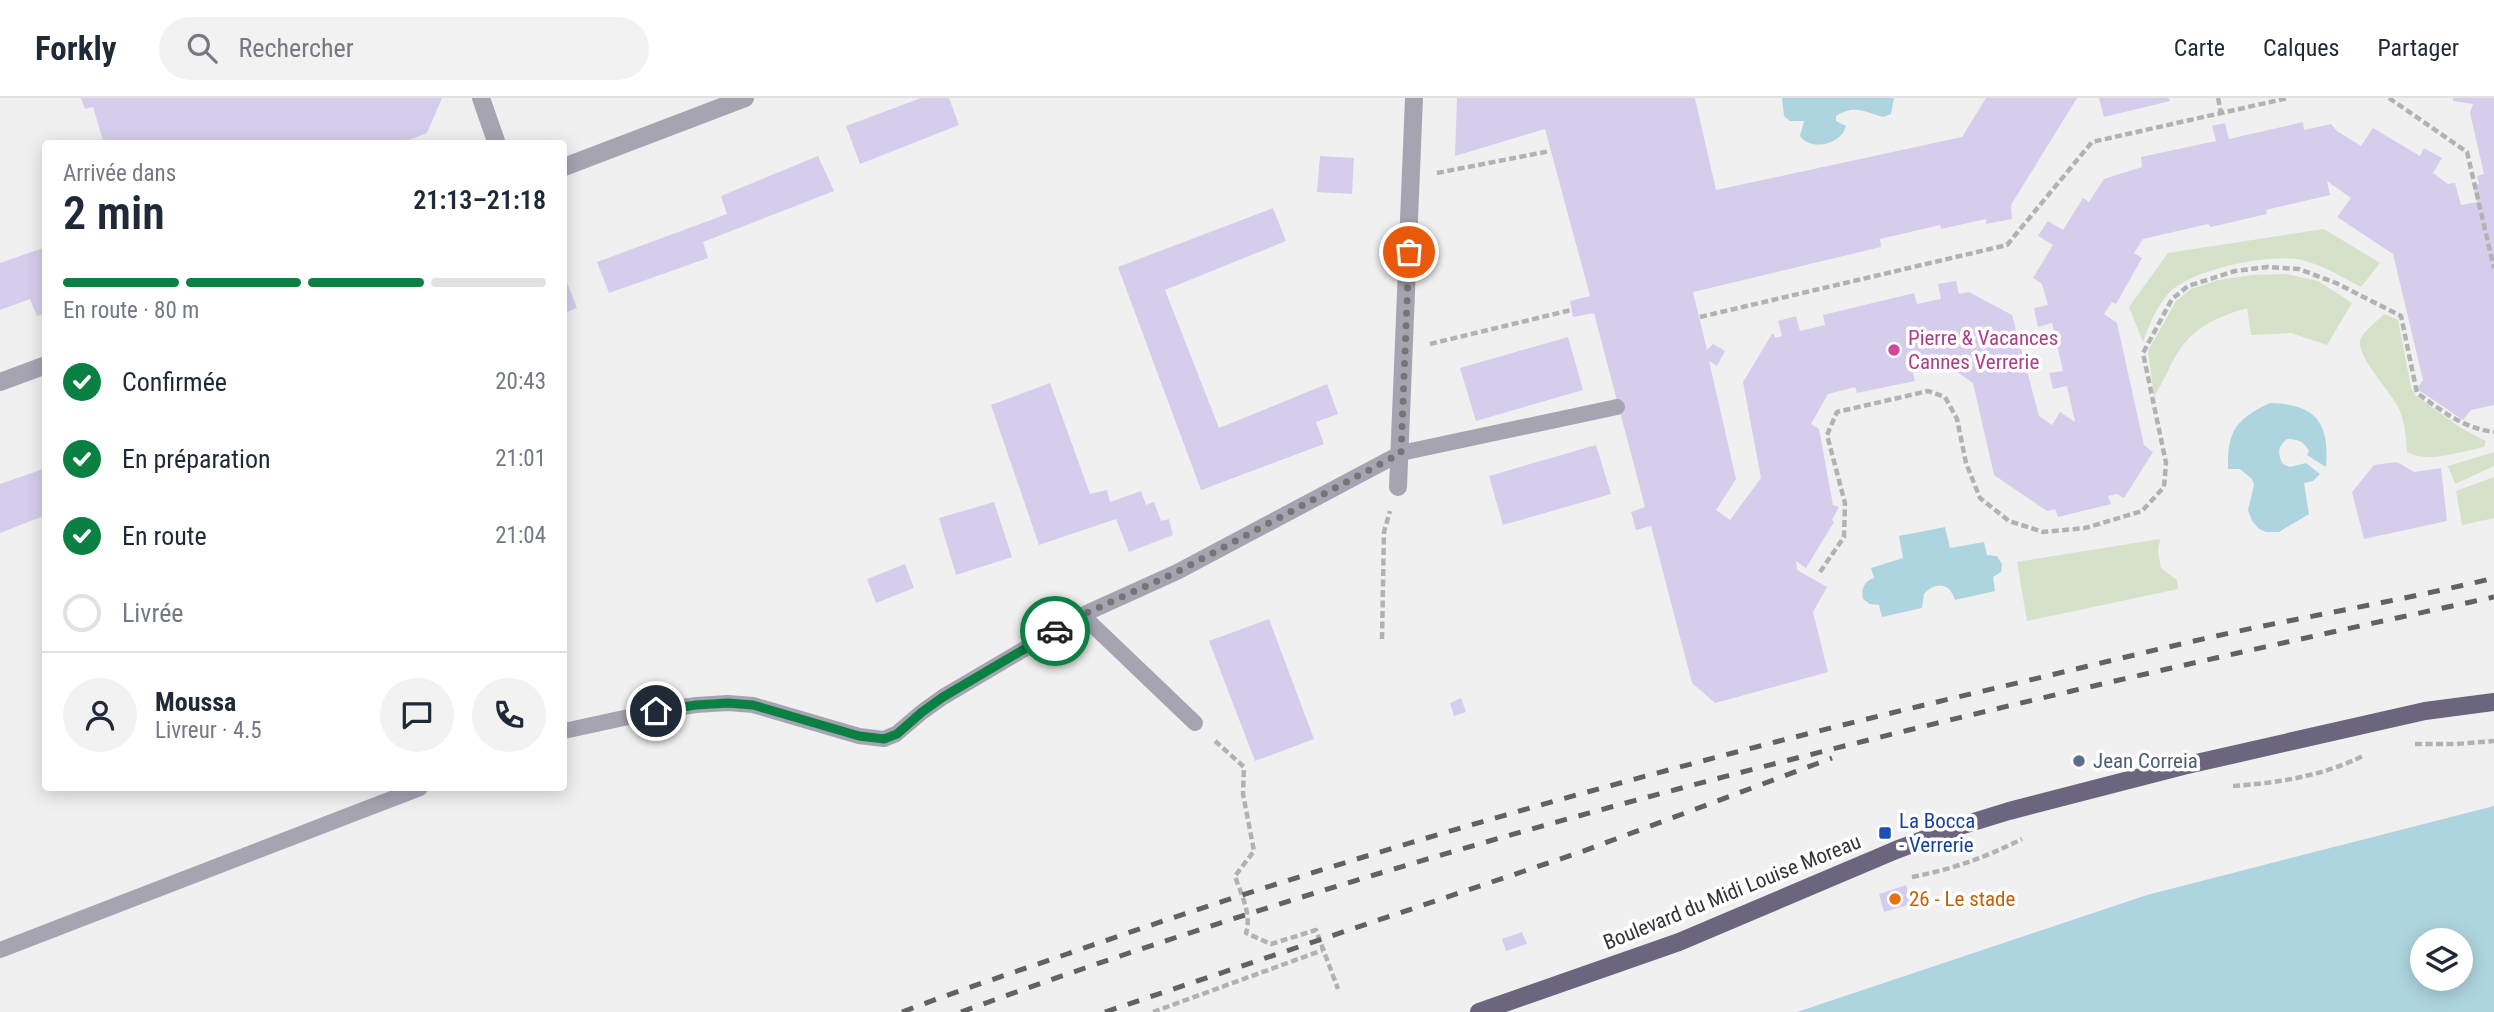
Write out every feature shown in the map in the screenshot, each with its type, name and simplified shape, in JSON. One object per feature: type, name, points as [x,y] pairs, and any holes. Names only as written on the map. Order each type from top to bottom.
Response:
[{"type":"main road","name":"Boulevard du Midi Louise Moreau","points":[[1479,1012],[1679,942],[1896,850],[2009,811],[2183,766],[2403,716],[2494,702]]},
{"type":"street","points":[[481,98],[496,140]]},
{"type":"street","points":[[567,166],[745,98]]},
{"type":"street","points":[[1398,487],[1414,98]]},
{"type":"street","points":[[0,382],[42,366]]},
{"type":"lane","points":[[567,730],[656,711],[728,703],[753,705],[859,736],[884,739],[897,734],[943,697],[1082,615],[1177,572],[1401,453],[1617,407]]},
{"type":"lane","points":[[1082,615],[1195,723]]},
{"type":"lane","points":[[0,950],[412,791]]},
{"type":"path","points":[[2218,98],[2221,113]]},
{"type":"path","points":[[1700,317],[2007,245],[2092,142],[2288,98]]},
{"type":"path","points":[[2389,98],[2467,152],[2494,268]]},
{"type":"path","points":[[1412,178],[1550,151]]},
{"type":"path","points":[[2484,224],[2494,222]]},
{"type":"path","points":[[1820,572],[1844,537],[1845,503],[1827,435],[1837,412],[1928,391],[1945,397],[1957,419],[1966,463],[1980,498],[2009,521],[2043,532],[2085,528],[2142,511],[2164,487],[2166,463],[2143,353],[2172,299],[2188,286],[2235,271],[2266,267],[2299,269],[2336,283],[2401,316],[2417,393],[2457,421],[2494,432]]},
{"type":"path","points":[[1405,350],[1571,310]]},
{"type":"path","points":[[1382,639],[1384,532],[1398,487]]},
{"type":"path","points":[[1195,723],[1244,766],[1243,794],[1254,851],[1234,876],[1247,913],[1249,925],[1246,933],[1270,944],[1316,930],[1338,989]]},
{"type":"path","points":[[2407,744],[2494,741]]},
{"type":"path","points":[[2225,786],[2264,784],[2304,777],[2345,765],[2368,754]]},
{"type":"path","points":[[1900,879],[1949,870],[1989,856],[2025,838]]},
{"type":"path","points":[[1153,1012],[1324,950]]},
{"type":"green space","points":[[2324,229],[2380,263],[2361,287],[2310,262],[2288,258],[2252,261],[2212,270],[2179,285],[2168,294],[2153,317],[2143,342],[2129,307],[2168,253]]},
{"type":"green space","points":[[2286,274],[2318,281],[2352,303],[2327,345],[2291,333],[2251,335],[2247,308],[2217,319],[2192,335],[2178,352],[2154,396],[2148,351],[2176,301],[2191,289],[2218,280]]},
{"type":"green space","points":[[2384,314],[2398,320],[2411,387],[2415,395],[2461,428],[2486,441],[2484,447],[2435,457],[2407,452],[2399,409],[2368,363],[2360,345],[2368,328]]},
{"type":"green space","points":[[2494,452],[2494,466],[2455,484],[2448,466]]},
{"type":"green space","points":[[2494,477],[2494,518],[2462,525],[2456,491]]},
{"type":"green space","points":[[2160,539],[2158,552],[2161,568],[2177,580],[2178,589],[2027,621],[2017,562]]},
{"type":"water","points":[[1782,98],[1894,98],[1891,114],[1883,117],[1854,110],[1836,116],[1836,121],[1846,126],[1843,132],[1833,141],[1818,145],[1805,141],[1800,136],[1804,121],[1790,121],[1784,116]]},
{"type":"water","points":[[2270,403],[2299,407],[2309,412],[2322,428],[2327,452],[2326,467],[2307,455],[2309,451],[2300,441],[2287,439],[2280,447],[2279,454],[2283,464],[2290,467],[2306,463],[2320,474],[2313,481],[2304,483],[2309,514],[2279,532],[2266,532],[2252,521],[2248,510],[2254,485],[2252,479],[2240,469],[2228,469],[2229,445],[2236,428],[2249,415]]},
{"type":"water","points":[[1945,527],[1950,548],[1984,542],[1987,555],[1997,556],[2002,564],[2001,572],[1993,577],[1995,591],[1955,600],[1946,587],[1933,587],[1924,594],[1922,608],[1882,617],[1879,605],[1870,604],[1863,599],[1864,586],[1874,578],[1871,568],[1903,558],[1899,536]]},
{"type":"water","points":[[2494,806],[2494,1012],[1797,1012],[2147,895]]},
{"type":"building","points":[[81,98],[442,98],[427,133],[409,140],[103,140],[93,107],[85,109]]},
{"type":"building","points":[[921,98],[949,98],[959,125],[860,164],[846,126]]},
{"type":"building","points":[[1457,98],[1695,98],[1716,190],[1962,137],[1986,98],[2077,98],[2011,205],[2012,219],[1986,224],[1986,219],[1941,229],[1940,225],[1880,239],[1881,247],[1693,292],[1707,350],[1713,344],[1725,351],[1717,366],[1709,361],[1736,479],[1716,510],[1730,520],[1761,478],[1743,382],[1772,334],[1775,338],[1782,336],[1778,321],[1796,316],[1800,331],[1825,325],[1823,315],[1914,293],[1917,304],[1941,299],[1938,284],[1956,281],[1959,294],[1969,292],[2012,315],[2039,416],[2052,425],[2060,412],[2075,422],[2067,386],[2053,389],[2049,373],[2063,371],[2052,323],[2038,327],[2034,308],[2048,305],[2042,284],[2033,278],[2053,245],[2038,236],[2048,221],[2063,230],[2083,198],[2089,202],[2104,179],[2142,167],[2141,157],[2216,141],[2212,126],[2225,123],[2229,139],[2303,122],[2304,130],[2331,124],[2361,146],[2373,128],[2420,156],[2424,148],[2442,158],[2433,173],[2448,184],[2455,183],[2461,205],[2477,202],[2473,185],[2479,184],[2477,176],[2484,174],[2470,113],[2473,104],[2453,101],[2453,98],[2494,98],[2494,405],[2471,410],[2463,420],[2417,389],[2423,380],[2393,254],[2337,217],[2351,198],[2327,181],[2330,195],[2266,210],[2267,214],[2143,239],[2134,253],[2142,258],[2116,304],[2112,302],[2104,314],[2117,323],[2144,445],[2153,452],[2124,498],[2117,494],[2108,496],[2111,504],[2058,517],[2055,509],[2047,511],[1994,475],[1973,383],[1947,365],[1913,373],[1915,381],[1857,393],[1855,387],[1828,394],[1811,424],[1819,429],[1833,505],[1839,507],[1832,520],[1834,522],[1806,568],[1796,561],[1797,570],[1827,587],[1813,612],[1828,672],[1715,703],[1692,683],[1651,526],[1636,530],[1631,512],[1645,507],[1594,313],[1573,317],[1570,301],[1590,296],[1545,129],[1455,156]]},
{"type":"building","points":[[2099,98],[2169,98],[2170,101],[2104,117]]},
{"type":"building","points":[[818,156],[834,191],[703,242],[708,258],[609,293],[597,262],[727,214],[721,196]]},
{"type":"building","points":[[1320,156],[1354,158],[1352,194],[1317,192]]},
{"type":"building","points":[[1273,208],[1286,241],[1165,290],[1219,428],[1327,384],[1338,414],[1316,422],[1324,444],[1201,490],[1118,267]]},
{"type":"building","points":[[42,248],[42,314],[37,316],[30,299],[0,310],[0,263]]},
{"type":"building","points":[[567,283],[577,308],[567,312]]},
{"type":"building","points":[[1568,337],[1583,390],[1476,421],[1460,368]]},
{"type":"building","points":[[1050,383],[1090,494],[1107,490],[1110,502],[1141,491],[1146,505],[1154,502],[1161,521],[1169,519],[1173,535],[1129,552],[1116,519],[1039,545],[991,405]]},
{"type":"building","points":[[1596,445],[1611,494],[1503,525],[1489,476]]},
{"type":"building","points":[[2397,462],[2414,472],[2441,468],[2447,521],[2364,539],[2352,492],[2374,465]]},
{"type":"building","points":[[42,469],[42,517],[0,533],[0,484]]},
{"type":"building","points":[[994,502],[1012,557],[956,575],[939,518]]},
{"type":"building","points":[[905,564],[914,588],[876,603],[867,579]]},
{"type":"building","points":[[1269,619],[1314,739],[1255,761],[1209,641]]},
{"type":"building","points":[[1461,698],[1466,712],[1454,716],[1450,703]]},
{"type":"building","name":"26 - Le stade","points":[[1906,885],[1911,904],[1884,912],[1879,894]]},
{"type":"building","points":[[1522,932],[1527,944],[1506,951],[1502,939]]},
{"type":"railway","points":[[902,1012],[1297,878],[1413,842],[1647,776],[1882,715],[2161,649],[2494,578]]},
{"type":"railway","points":[[961,1012],[1149,946],[1338,886],[1528,830],[1720,778],[2106,683],[2494,597]]},
{"type":"railway","points":[[1105,1012],[1581,852],[1832,758]]},
{"type":"way so far","points":[[1055,631],[1082,615],[1177,572],[1401,453],[1409,252]]},
{"type":"place","name":"Pierre & Vacances Cannes Verrerie","points":[[1894,350]]},
{"type":"place","name":"Jean Correia","points":[[2079,761]]},
{"type":"place","name":"La Bocca - Verrerie","points":[[1885,833]]},
{"type":"place","name":"26 - Le stade","points":[[1895,899]]},
{"type":"route","points":[[656,711],[728,703],[753,705],[859,736],[884,739],[897,734],[943,697],[1055,631]]}]
